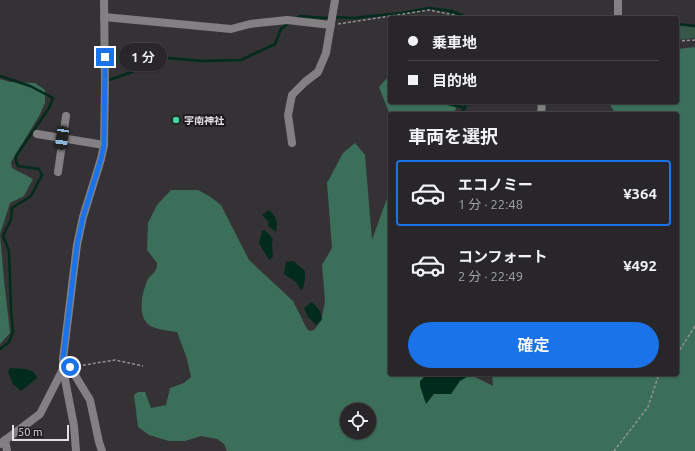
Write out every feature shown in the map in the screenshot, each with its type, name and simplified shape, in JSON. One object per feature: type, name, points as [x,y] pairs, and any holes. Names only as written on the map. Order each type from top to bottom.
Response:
[{"type":"street","points":[[102,451],[90,400],[67,368],[63,359],[77,245],[83,217],[104,145],[104,0]]},
{"type":"street","points":[[292,143],[288,114],[292,94],[318,72],[326,53],[335,0]]},
{"type":"street","points":[[618,0],[618,16]]},
{"type":"street","points":[[104,17],[231,29],[250,24],[287,20],[331,25]]},
{"type":"street","points":[[58,172],[66,116]]},
{"type":"street","points":[[37,134],[104,145]]},
{"type":"street","points":[[7,451],[3,442],[40,414],[67,368]]},
{"type":"street","points":[[67,368],[76,451]]},
{"type":"path","points":[[390,16],[429,10],[457,16]]},
{"type":"path","points":[[331,25],[388,16]]},
{"type":"path","points":[[679,41],[695,40]]},
{"type":"path","points":[[679,351],[695,326]]},
{"type":"path","points":[[67,368],[115,360],[143,366]]},
{"type":"path","points":[[614,451],[648,407],[658,376]]},
{"type":"shaded area","points":[[679,25],[695,27],[695,38],[679,40]]},
{"type":"shaded area","points":[[695,47],[695,451],[227,451],[224,444],[217,439],[201,436],[185,441],[169,441],[149,435],[138,427],[134,395],[138,392],[145,392],[151,408],[166,405],[170,388],[184,383],[191,377],[187,359],[177,332],[155,328],[149,325],[143,314],[142,301],[145,287],[147,281],[157,267],[157,263],[147,250],[148,223],[157,205],[171,190],[198,190],[221,205],[249,260],[293,301],[307,329],[310,331],[314,330],[321,321],[325,302],[322,265],[332,248],[327,183],[343,153],[355,143],[365,155],[372,240],[388,196],[388,376],[473,376],[493,386],[492,376],[679,376],[679,112],[615,112],[609,104],[679,104],[679,49]]},
{"type":"shaded area","points":[[388,77],[388,104],[454,104],[456,109],[454,112],[389,112],[379,87]]},
{"type":"shaded area","points":[[0,79],[10,82],[35,83],[45,90],[45,103],[39,116],[11,162],[12,168],[33,179],[24,196],[10,203],[0,234]]},
{"type":"shaded area","points":[[269,210],[274,215],[276,220],[276,232],[268,226],[269,222],[262,215]]},
{"type":"shaded area","points":[[265,230],[273,239],[273,257],[269,260],[259,243],[262,231]]},
{"type":"shaded area","points":[[0,234],[10,333],[0,344]]},
{"type":"shaded area","points":[[293,261],[305,271],[305,280],[302,291],[295,281],[284,274],[286,262]]},
{"type":"shaded area","points":[[312,302],[320,311],[322,319],[316,325],[308,317],[304,308]]},
{"type":"shaded area","points":[[10,368],[30,370],[36,374],[37,378],[21,391],[13,384],[8,372]]},
{"type":"shaded area","points":[[425,376],[467,376],[460,381],[451,394],[434,394],[426,404],[420,386],[420,381]]},
{"type":"waterway","points":[[297,18],[300,16],[353,18],[402,13],[429,8],[451,11],[464,16]]},
{"type":"waterway","points":[[450,16],[451,11]]},
{"type":"waterway","points":[[109,80],[132,72],[139,62],[149,59],[167,58],[203,61],[241,60],[275,44],[281,29],[289,23]]},
{"type":"waterway","points":[[679,24],[695,26]]},
{"type":"waterway","points":[[0,76],[30,86],[53,98],[49,108],[16,156],[18,166],[39,169],[42,175],[31,196],[12,208],[11,219],[3,236],[9,251],[13,332],[9,342],[0,349]]},
{"type":"waterway","points":[[448,104],[465,108]]},
{"type":"waterway","points":[[462,112],[466,104]]},
{"type":"place","name":"宇南神社","points":[[176,120]]},
{"type":"route","points":[[70,367],[63,359],[77,245],[83,217],[104,145],[105,57]]}]
